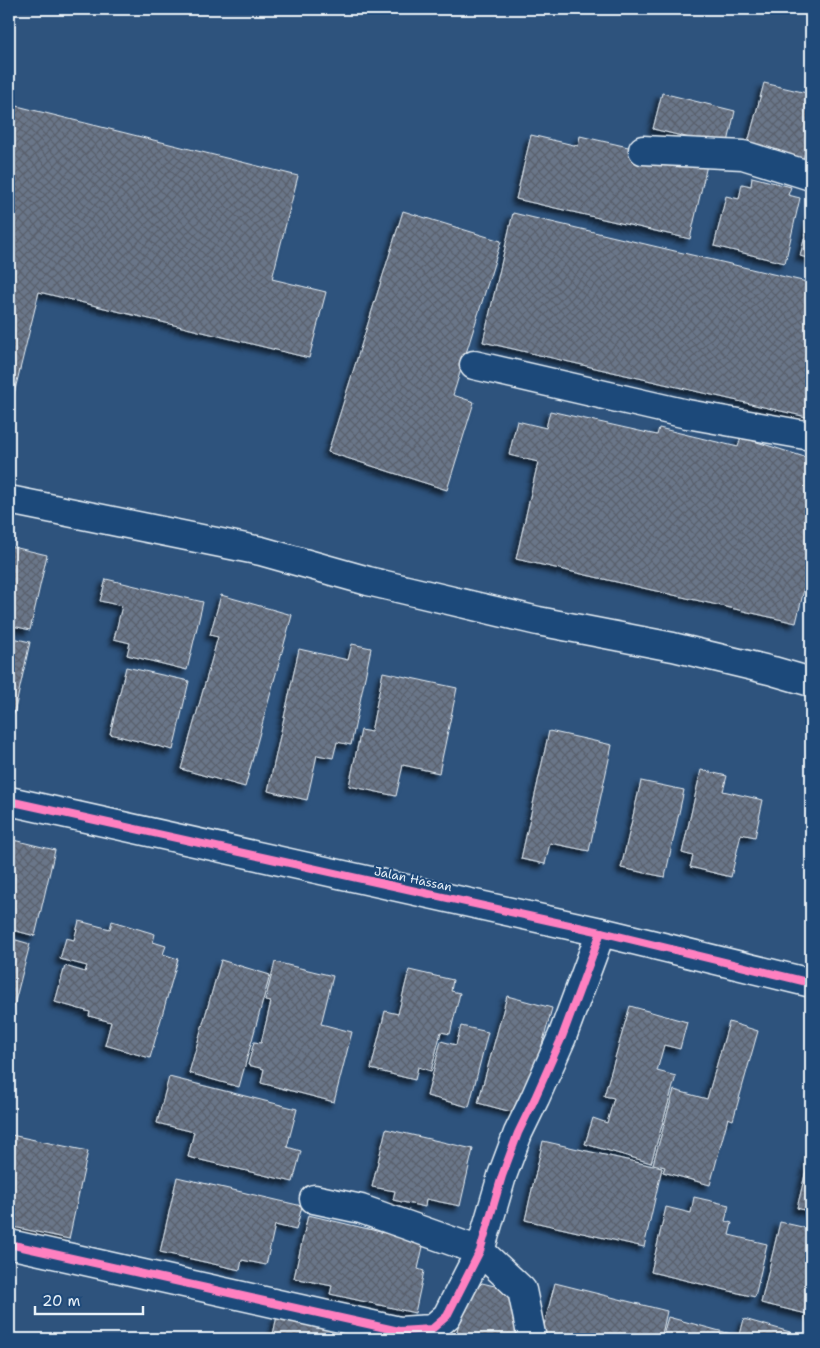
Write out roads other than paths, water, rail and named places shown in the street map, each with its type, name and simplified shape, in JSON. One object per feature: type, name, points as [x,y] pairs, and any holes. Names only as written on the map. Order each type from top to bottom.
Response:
[{"type":"street","points":[[643,150],[743,155],[811,176]]},
{"type":"street","points":[[474,365],[687,414],[811,436]]},
{"type":"street","points":[[9,500],[261,551],[368,581],[538,621],[673,647],[774,671],[811,682]]},
{"type":"street","name":"Jalan Hassan","points":[[9,801],[601,932],[811,983]]},
{"type":"street","points":[[12,1244],[399,1331],[432,1329],[447,1316],[480,1251],[505,1167],[518,1132],[562,1037],[601,932]]},
{"type":"street","points":[[314,1199],[361,1209],[480,1251],[522,1290],[532,1339]]}]
